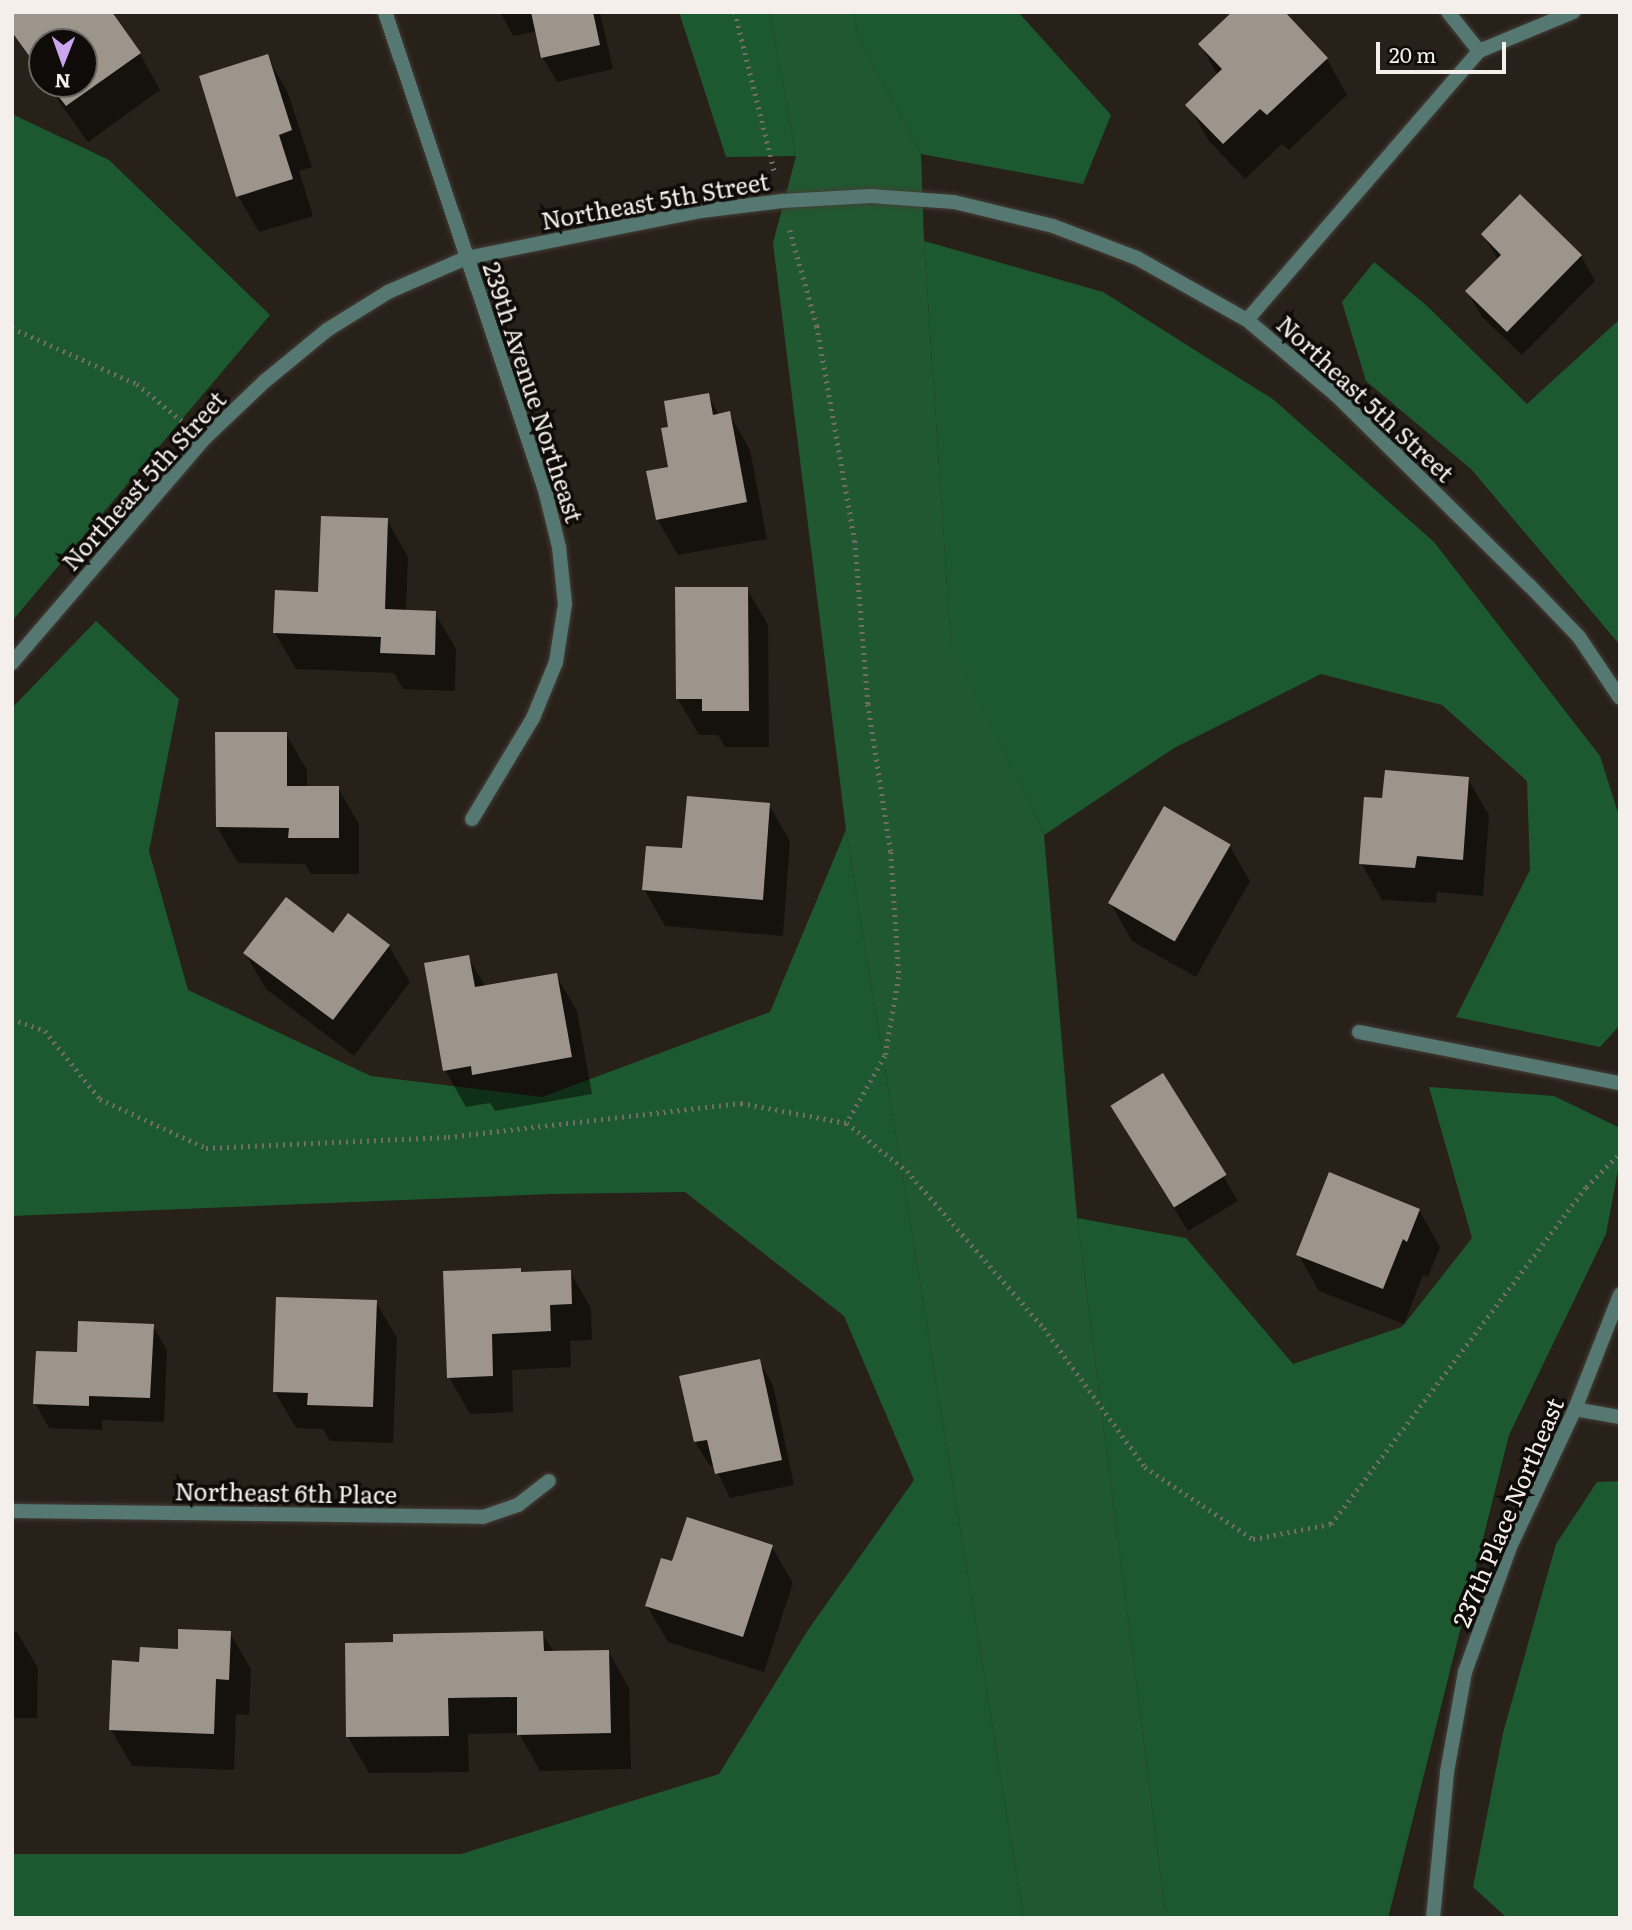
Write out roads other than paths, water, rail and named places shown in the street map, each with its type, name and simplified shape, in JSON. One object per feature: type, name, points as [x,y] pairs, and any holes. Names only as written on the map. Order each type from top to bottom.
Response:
[{"type":"street","name":"239th Avenue Northeast","points":[[385,12],[545,490],[559,547],[565,604],[556,662],[533,718],[472,819]]},
{"type":"street","points":[[1448,12],[1479,51]]},
{"type":"street","points":[[1247,320],[1479,51],[1573,12]]},
{"type":"street","name":"Northeast 5th Street","points":[[12,663],[204,439],[265,381],[327,330],[388,292],[466,258],[701,211],[782,201],[871,196],[954,202],[1053,226],[1137,258],[1247,320],[1335,394],[1529,585],[1579,637],[1620,698]]},
{"type":"street","points":[[1359,1032],[1620,1083]]},
{"type":"street","name":"237th Place Northeast","points":[[1433,1918],[1447,1772],[1465,1672],[1510,1547],[1575,1409],[1620,1294]]},
{"type":"street","points":[[1575,1409],[1620,1417]]},
{"type":"street","name":"Northeast 6th Place","points":[[12,1511],[483,1517],[518,1505],[550,1481]]}]
